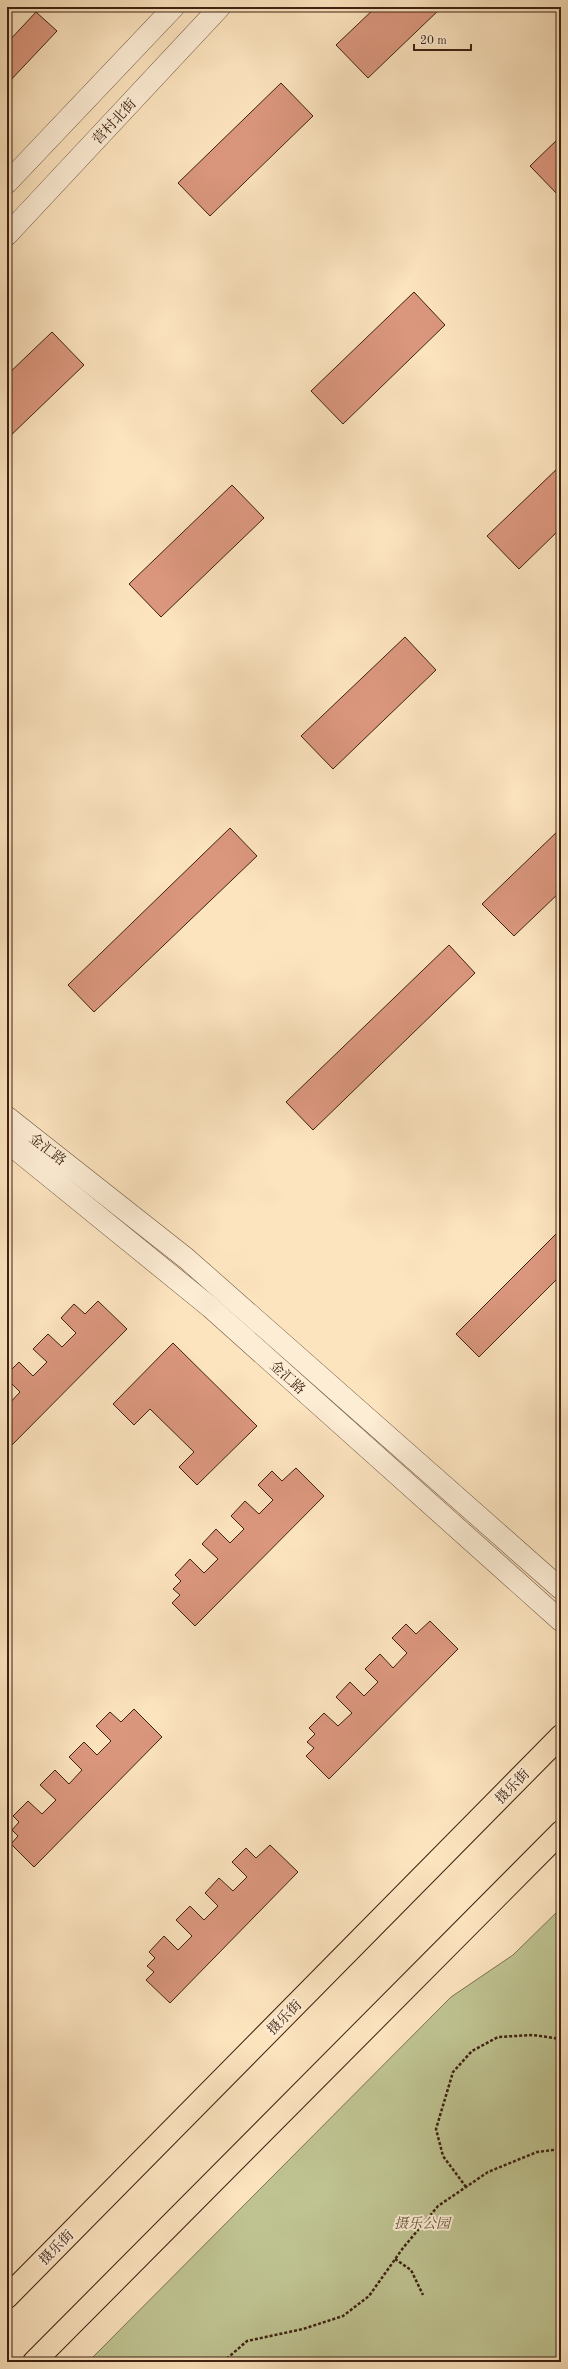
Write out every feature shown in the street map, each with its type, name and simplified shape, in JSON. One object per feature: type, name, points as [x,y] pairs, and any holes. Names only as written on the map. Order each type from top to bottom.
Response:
[{"type":"main road","name":"摄乐街","points":[[7,2297],[561,1736]]},
{"type":"main road","points":[[34,2362],[561,1832]]},
{"type":"street","points":[[7,183],[174,7]]},
{"type":"street","name":"营村北街","points":[[7,235],[220,7]]},
{"type":"street","name":"金汇路","points":[[7,1117],[188,1259],[561,1589]]},
{"type":"street","name":"金汇路","points":[[7,1142],[210,1307],[561,1621]]},
{"type":"path","points":[[466,2188],[443,2156],[436,2129],[453,2072],[472,2051],[498,2037],[533,2035],[561,2039]]},
{"type":"path","points":[[223,2362],[247,2340],[303,2329],[343,2316],[369,2296],[395,2259],[438,2206],[488,2172],[537,2152],[561,2148]]},
{"type":"path","points":[[395,2259],[411,2270],[423,2294]]},
{"type":"green space","name":"摄乐公园","points":[[561,1908],[561,2362],[88,2362],[451,1997],[513,1955]]},
{"type":"building","points":[[376,7],[442,7],[368,78],[336,45]]},
{"type":"building","points":[[36,12],[57,31],[7,84],[7,43]]},
{"type":"building","points":[[281,83],[313,116],[210,216],[178,183]]},
{"type":"building","points":[[561,136],[561,198],[530,166]]},
{"type":"building","points":[[414,292],[445,325],[343,424],[311,391]]},
{"type":"building","points":[[52,332],[84,365],[7,439],[7,375]]},
{"type":"building","points":[[561,465],[561,528],[519,569],[487,536]]},
{"type":"building","points":[[232,485],[264,518],[161,617],[129,584]]},
{"type":"building","points":[[405,637],[436,670],[333,769],[301,736]]},
{"type":"building","points":[[230,828],[257,856],[94,1012],[68,985]]},
{"type":"building","points":[[561,828],[561,891],[514,936],[482,904]]},
{"type":"building","points":[[449,945],[475,973],[313,1130],[286,1102]]},
{"type":"building","points":[[557,1233],[561,1237],[561,1275],[479,1357],[456,1334]]},
{"type":"building","points":[[98,1301],[127,1329],[7,1450],[7,1406],[20,1392],[7,1379],[7,1374],[19,1362],[33,1376],[47,1362],[33,1349],[48,1334],[62,1347],[76,1333],[61,1318],[74,1304],[85,1314]]},
{"type":"building","points":[[173,1343],[257,1426],[197,1485],[179,1467],[194,1452],[150,1409],[134,1425],[113,1404]]},
{"type":"building","points":[[296,1468],[324,1496],[195,1626],[172,1603],[180,1595],[173,1589],[181,1581],[175,1575],[190,1559],[204,1573],[218,1559],[202,1544],[216,1529],[230,1543],[244,1529],[231,1516],[245,1501],[259,1514],[273,1500],[258,1485],[272,1471],[282,1481]]},
{"type":"building","points":[[430,1621],[458,1649],[329,1779],[306,1756],[314,1748],[307,1742],[315,1734],[309,1728],[324,1713],[338,1726],[352,1713],[336,1697],[350,1682],[364,1696],[378,1682],[365,1669],[380,1654],[393,1668],[407,1653],[392,1638],[406,1624],[416,1634]]},
{"type":"building","points":[[134,1709],[162,1737],[34,1867],[11,1844],[18,1836],[12,1830],[19,1822],[13,1816],[28,1801],[42,1814],[56,1800],[40,1785],[55,1770],[69,1784],[82,1770],[69,1757],[84,1742],[97,1755],[111,1741],[96,1726],[110,1712],[121,1722]]},
{"type":"building","points":[[270,1845],[298,1872],[170,2003],[146,1980],[154,1972],[147,1966],[155,1958],[149,1952],[164,1936],[178,1950],[192,1936],[176,1920],[190,1906],[204,1920],[218,1906],[205,1893],[219,1878],[233,1891],[247,1877],[232,1862],[246,1848],[256,1858]]}]
